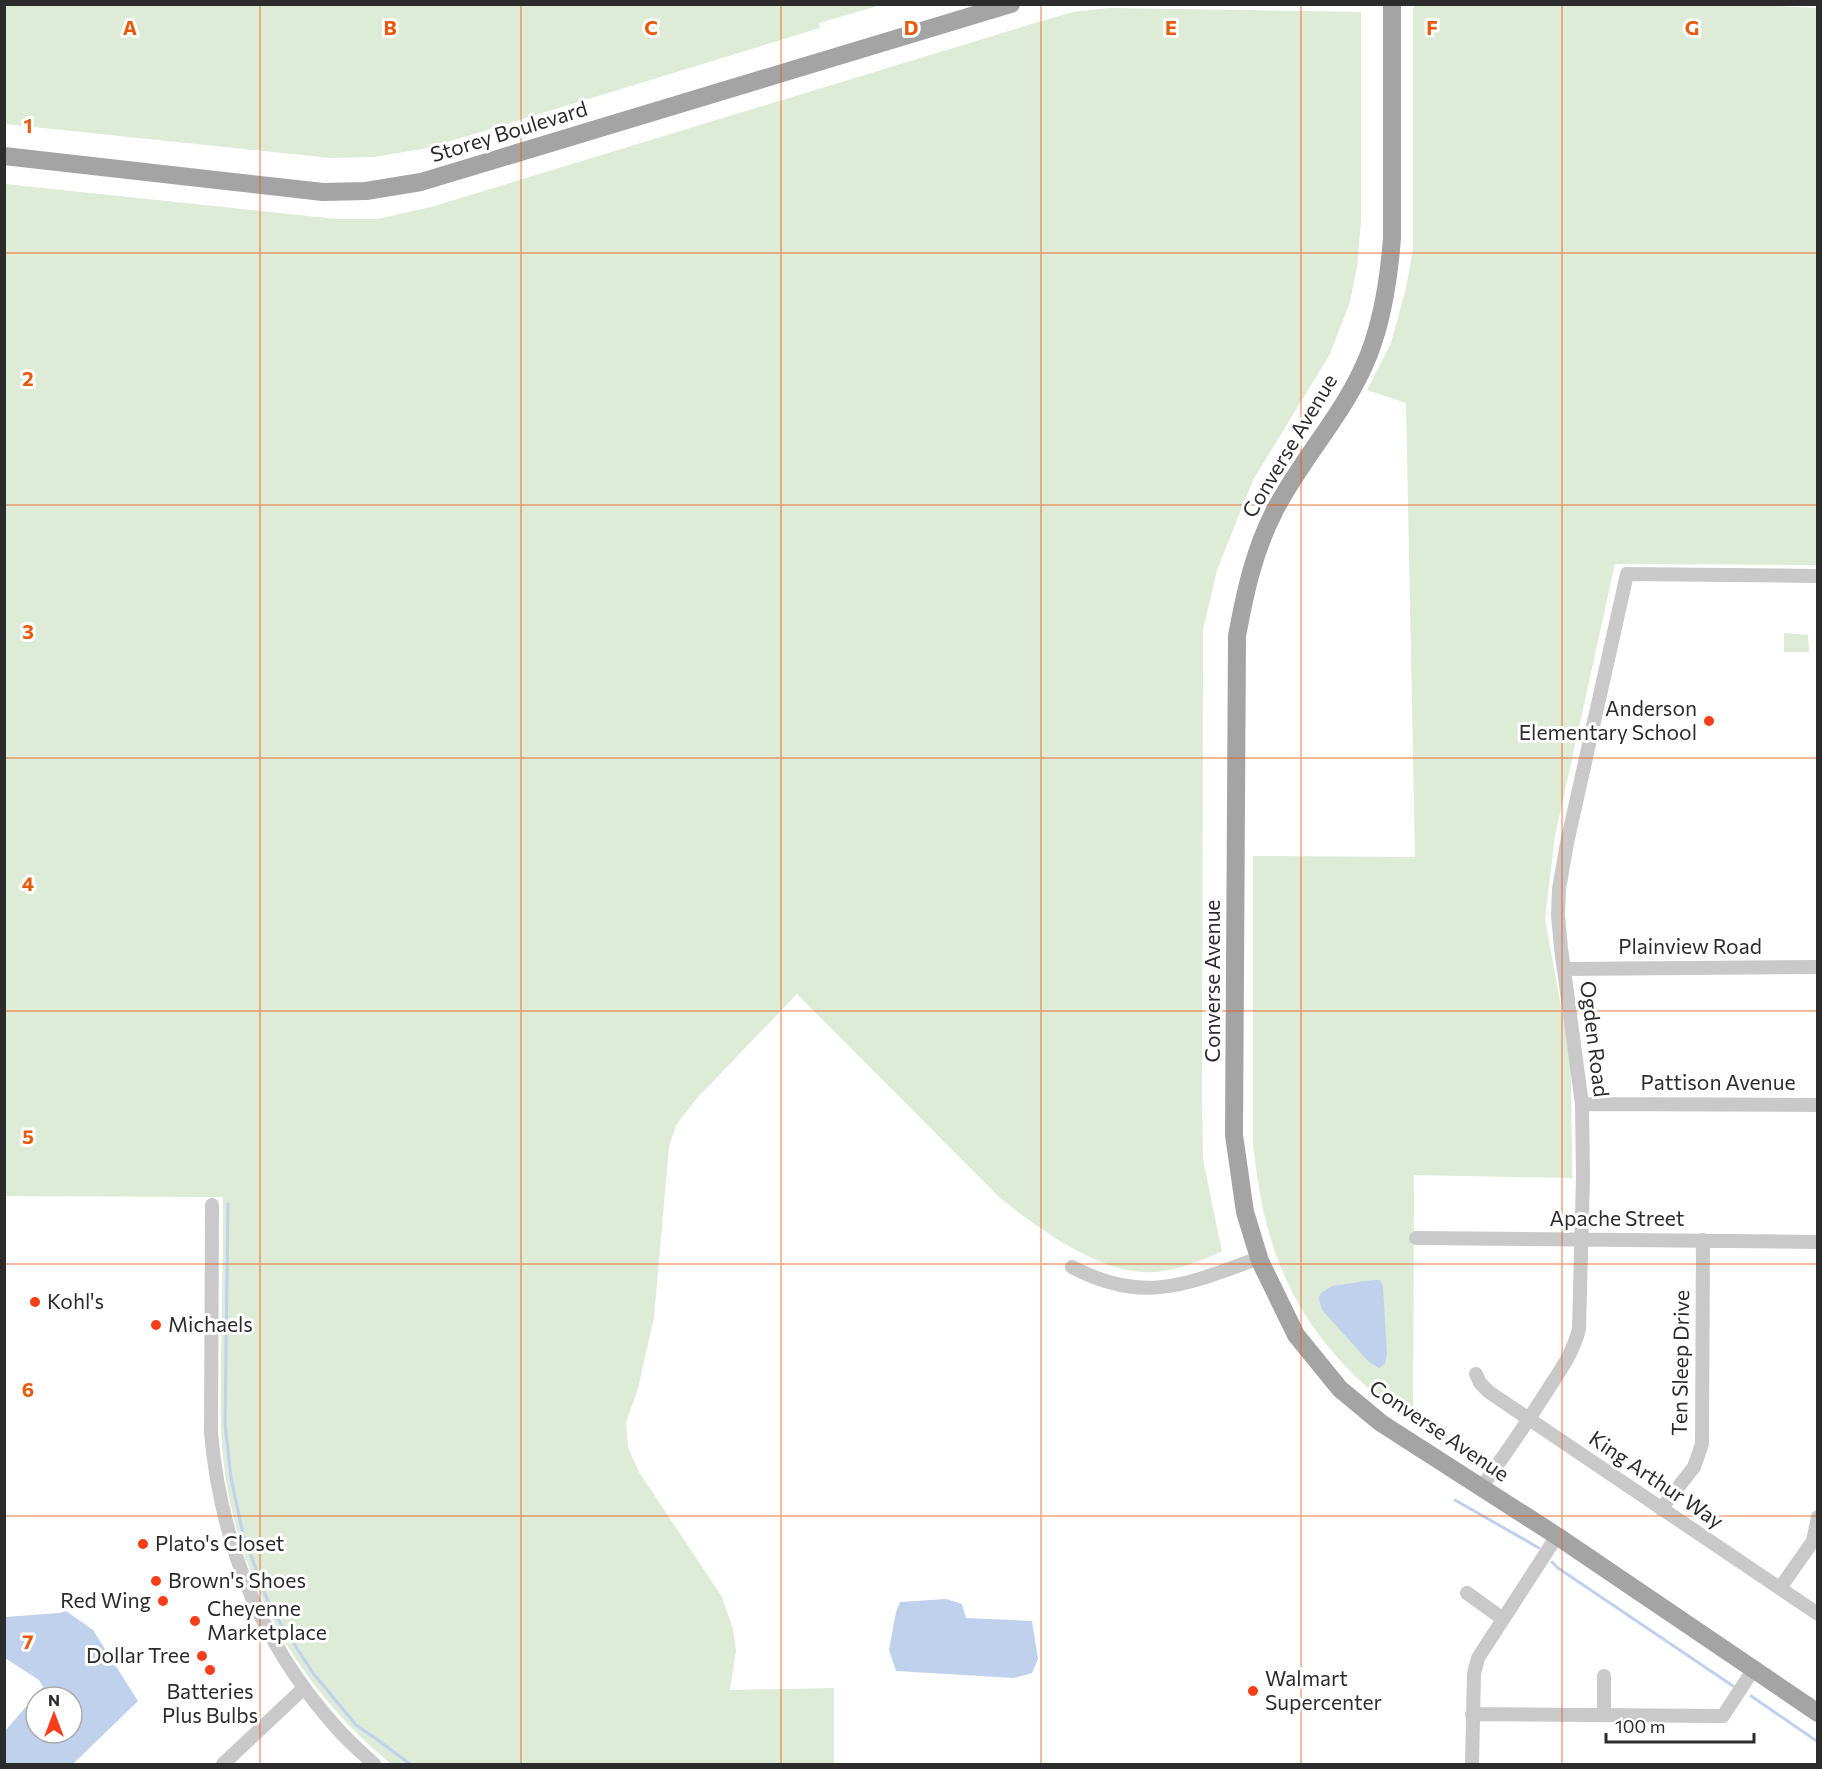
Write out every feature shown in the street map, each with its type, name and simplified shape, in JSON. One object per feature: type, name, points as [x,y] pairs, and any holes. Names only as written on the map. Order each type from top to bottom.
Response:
[{"type":"main road","name":"Storey Boulevard","points":[[4,156],[323,192],[366,191],[421,182],[1011,4]]},
{"type":"main road","name":"Converse Avenue","points":[[1392,4],[1393,209],[1390,264],[1382,313],[1369,355],[1349,393],[1297,471],[1275,510],[1258,548],[1246,590],[1237,636],[1234,1135],[1245,1212],[1259,1258],[1296,1335],[1340,1389],[1381,1423],[1557,1536],[1818,1713]]},
{"type":"street","name":"Ogden Road","points":[[1481,1488],[1530,1419],[1575,1345],[1581,1313],[1582,1104],[1558,915],[1563,864],[1627,574],[1818,576]]},
{"type":"street","name":"Plainview Road","points":[[1564,969],[1818,967]]},
{"type":"street","name":"Pattison Avenue","points":[[1582,1104],[1818,1105]]},
{"type":"street","points":[[212,1205],[211,1433],[214,1471],[229,1539],[249,1595],[290,1670],[335,1727],[374,1764]]},
{"type":"street","name":"Apache Street","points":[[1416,1238],[1818,1242]]},
{"type":"street","name":"Ten Sleep Drive","points":[[1661,1509],[1694,1467],[1702,1444],[1703,1240]]},
{"type":"street","points":[[1072,1267],[1101,1281],[1131,1288],[1149,1288],[1183,1285],[1259,1258]]},
{"type":"street","name":"King Arthur Way","points":[[1476,1374],[1480,1383],[1489,1392],[1818,1614]]},
{"type":"street","points":[[1780,1588],[1813,1541],[1818,1517]]},
{"type":"street","points":[[1472,1764],[1474,1674],[1478,1658],[1557,1536]]},
{"type":"street","points":[[1467,1593],[1503,1618]]},
{"type":"street","points":[[1472,1714],[1723,1716],[1753,1670]]},
{"type":"street","points":[[1604,1676],[1604,1715]]},
{"type":"street","points":[[223,1764],[303,1688]]},
{"type":"green space","points":[[5,4],[881,5],[819,23],[820,28],[428,148],[374,157],[330,158],[5,124]]},
{"type":"green space","points":[[1417,4],[1738,4],[1817,8],[1817,565],[1615,564],[1555,836],[1545,919],[1571,1061],[1572,1178],[1414,1175],[1413,1423],[1366,1386],[1325,1343],[1293,1293],[1280,1265],[1267,1225],[1253,1145],[1253,856],[1415,857],[1406,403],[1367,390],[1391,343],[1406,288],[1413,248],[1413,8]]},
{"type":"green space","points":[[1108,8],[1361,12],[1361,221],[1357,267],[1350,302],[1330,354],[1253,480],[1217,570],[1203,630],[1203,1159],[1222,1252],[1173,1269],[1156,1272],[1135,1271],[1093,1258],[1052,1236],[999,1197],[797,994],[697,1098],[676,1125],[669,1147],[654,1317],[638,1388],[626,1423],[628,1447],[639,1472],[722,1597],[733,1629],[736,1651],[730,1690],[834,1688],[834,1764],[391,1764],[355,1731],[294,1657],[270,1615],[251,1572],[236,1526],[226,1479],[221,1430],[223,1197],[5,1196],[5,184],[336,219],[377,219],[431,207],[1073,12]]},
{"type":"green space","points":[[1784,633],[1808,635],[1809,652],[1784,652]]},
{"type":"water","points":[[1380,1280],[1383,1287],[1387,1354],[1385,1364],[1379,1368],[1369,1362],[1322,1310],[1319,1299],[1320,1294],[1332,1286]]},
{"type":"water","points":[[946,1599],[962,1604],[966,1618],[1032,1621],[1038,1659],[1032,1673],[1014,1678],[896,1671],[889,1650],[900,1602]]},
{"type":"water","points":[[66,1611],[93,1630],[138,1701],[73,1764],[5,1764],[5,1731],[24,1709],[24,1745],[84,1745],[84,1685],[42,1685],[39,1680],[5,1658],[5,1617]]},
{"type":"waterway","points":[[228,1204],[225,1424],[231,1478],[243,1534],[270,1607],[313,1673],[356,1725],[375,1738]]},
{"type":"waterway","points":[[1455,1500],[1539,1548]]},
{"type":"waterway","points":[[1552,1562],[1733,1686]]},
{"type":"waterway","points":[[1751,1696],[1818,1742]]},
{"type":"waterway","points":[[375,1738],[410,1764]]},
{"type":"place","name":"Anderson Elementary School","points":[[1709,721]]},
{"type":"place","name":"Kohl's","points":[[35,1302]]},
{"type":"place","name":"Michaels","points":[[156,1325]]},
{"type":"place","name":"Plato's Closet","points":[[143,1544]]},
{"type":"place","name":"Brown's Shoes","points":[[156,1581]]},
{"type":"place","name":"Red Wing","points":[[163,1601]]},
{"type":"place","name":"Cheyenne Marketplace","points":[[195,1621]]},
{"type":"place","name":"Dollar Tree","points":[[202,1656]]},
{"type":"place","name":"Batteries Plus Bulbs","points":[[210,1670]]},
{"type":"place","name":"Walmart Supercenter","points":[[1253,1691]]}]
